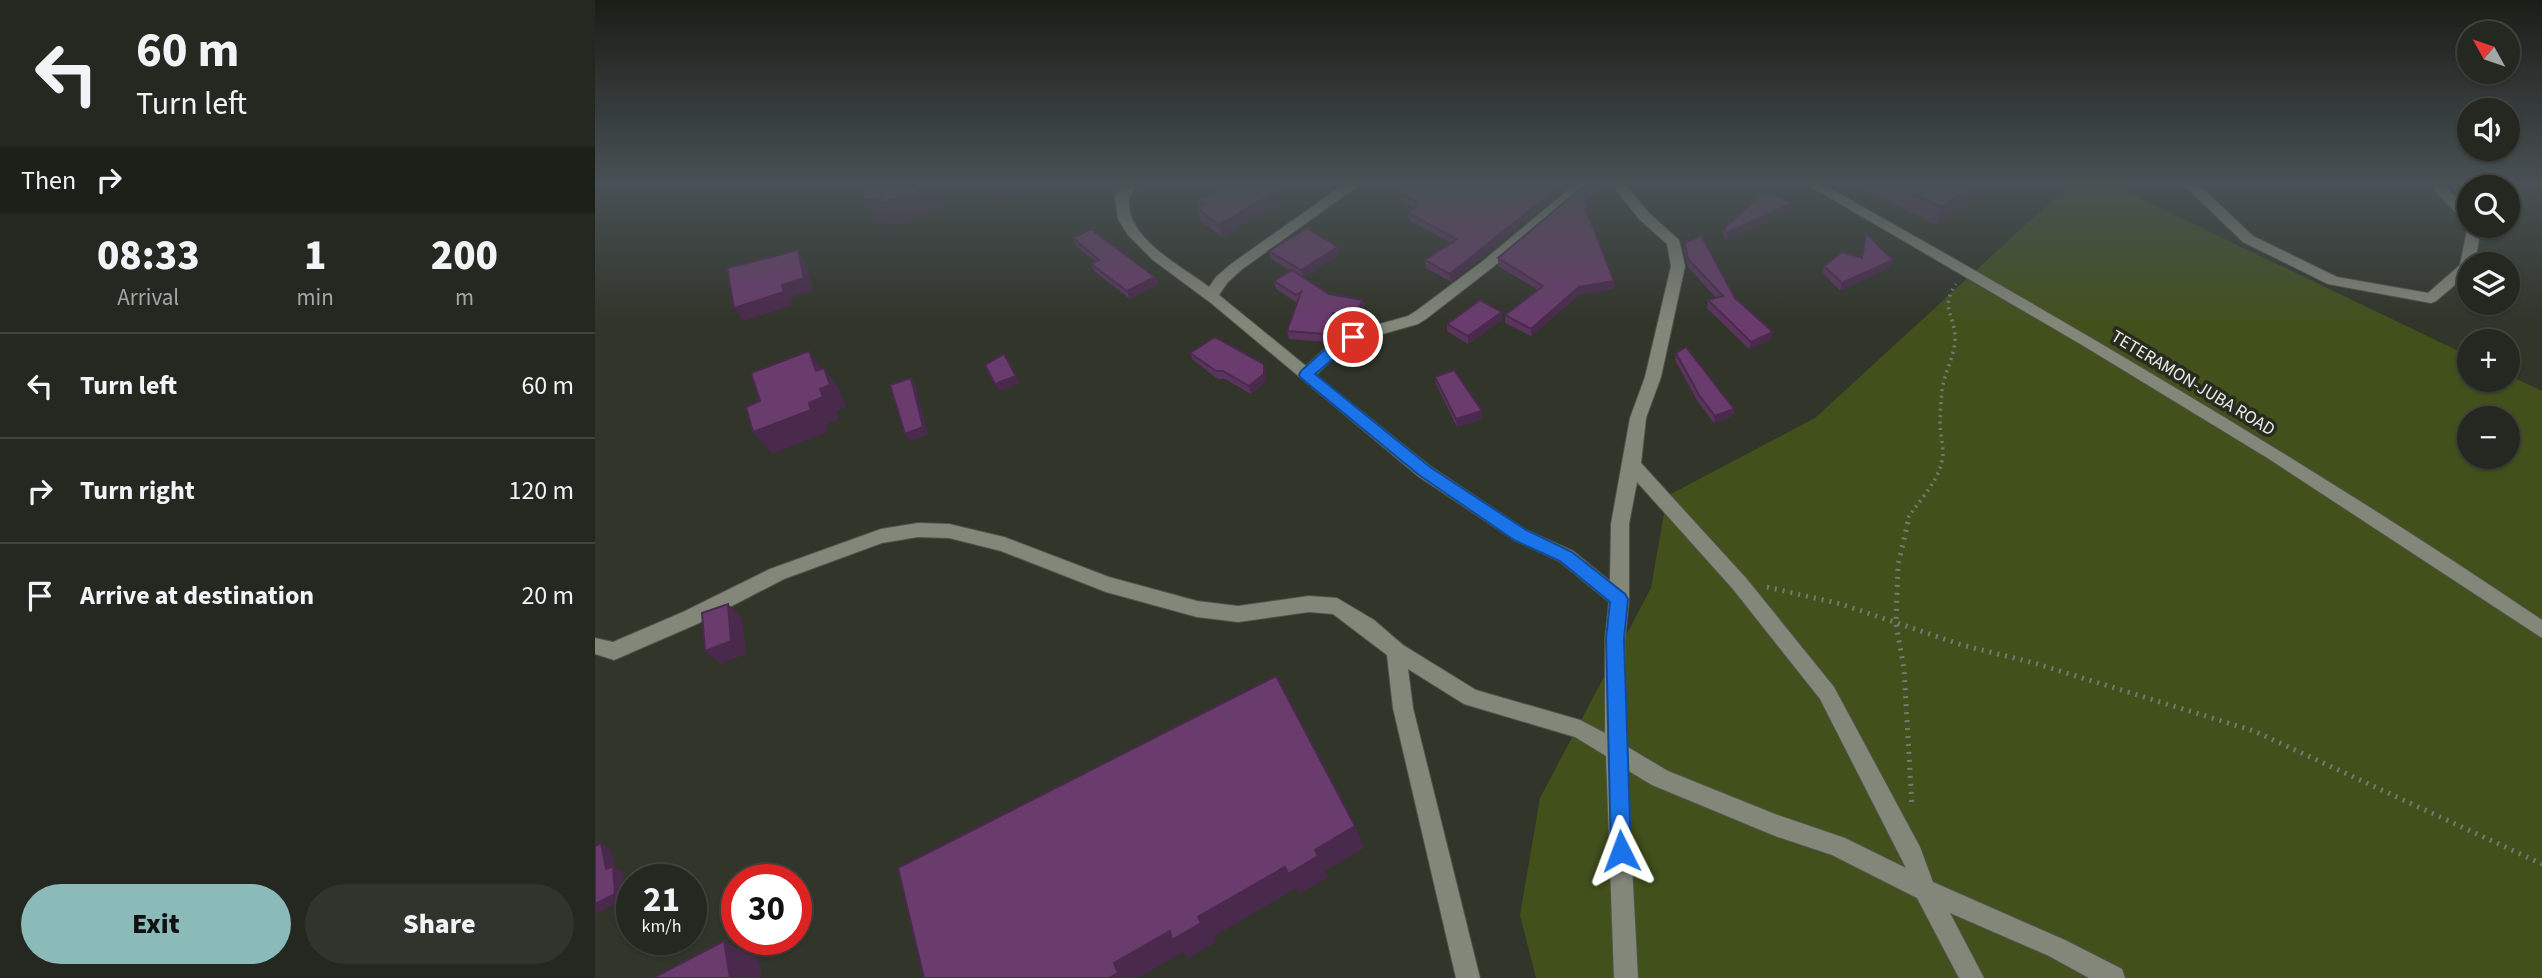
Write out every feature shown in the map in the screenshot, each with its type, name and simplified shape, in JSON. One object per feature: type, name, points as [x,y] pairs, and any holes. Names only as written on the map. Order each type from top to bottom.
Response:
[{"type":"street","points":[[1134,231],[1152,253],[1212,295],[1424,471],[1520,535],[1566,556],[1619,599]]},
{"type":"street","points":[[1212,295],[1221,280],[1236,267],[1287,231]]},
{"type":"street","points":[[1306,375],[1338,345],[1353,337],[1422,315],[1528,231]]},
{"type":"street","points":[[1626,978],[1616,751],[1615,639],[1619,599],[1620,524],[1632,465],[1637,418],[1653,377],[1678,259],[1675,243],[1661,231]]},
{"type":"street","name":"TETERAMON-JUBA ROAD","points":[[1894,231],[2182,398],[2460,572],[2542,630]]},
{"type":"street","points":[[2239,231],[2248,239],[2333,281],[2431,298],[2467,267],[2472,238]]},
{"type":"street","points":[[1632,465],[1739,583],[1827,693],[1912,855],[1925,890],[1972,978]]},
{"type":"street","points":[[595,646],[614,651],[690,618],[777,574],[881,536],[918,530],[949,531],[1004,544],[1059,563],[1106,584],[1197,609],[1238,614],[1309,604],[1337,606],[1367,626],[1396,651],[1471,698],[1571,725],[1660,778],[1775,825],[1837,846],[1925,890],[2057,948],[2113,978]]},
{"type":"street","points":[[1396,651],[1403,708],[1468,978]]},
{"type":"path","points":[[1913,818],[1906,692],[1896,624],[1898,565],[1909,516],[1937,476],[1943,459],[1940,424],[1942,389],[1947,365],[1953,356],[1955,336],[1947,308],[1949,294],[1967,273]]},
{"type":"path","points":[[1739,583],[1841,604],[1962,645],[2034,663],[2254,731],[2542,864]]},
{"type":"green space","points":[[2019,231],[2207,231],[2457,350],[2457,392],[2520,392],[2520,381],[2542,391],[2542,978],[1536,978],[1520,915],[1540,798],[1651,588],[1667,496],[1815,418]]},
{"type":"building","points":[[1093,231],[1155,277],[1127,291],[1091,264],[1099,260],[1073,238]]},
{"type":"building","points":[[1303,231],[1311,231],[1338,247],[1301,270],[1269,251]]},
{"type":"building","points":[[1441,231],[1504,231],[1450,274],[1425,260],[1457,239]]},
{"type":"building","points":[[1531,231],[1594,231],[1614,281],[1579,287],[1531,329],[1505,315],[1543,286],[1498,258]]},
{"type":"building","points":[[1866,233],[1893,260],[1842,283],[1824,266],[1842,252],[1862,258]]},
{"type":"building","points":[[1701,235],[1735,298],[1773,332],[1751,342],[1708,300],[1723,296],[1688,259],[1685,243]]},
{"type":"building","points":[[798,250],[804,278],[782,285],[784,292],[734,308],[727,268]]},
{"type":"building","points":[[1292,270],[1329,294],[1363,300],[1353,317],[1333,313],[1326,334],[1287,331],[1301,292],[1296,295],[1274,281]]},
{"type":"building","points":[[1480,300],[1502,312],[1468,336],[1447,324]]},
{"type":"building","points":[[1215,337],[1264,364],[1264,374],[1249,386],[1223,371],[1216,371],[1190,353]]},
{"type":"building","points":[[1686,347],[1734,409],[1715,416],[1699,395],[1676,353]]},
{"type":"building","points":[[809,351],[816,371],[824,368],[830,385],[820,389],[823,397],[809,403],[811,410],[753,432],[746,407],[760,401],[751,373]]},
{"type":"building","points":[[1004,354],[1016,376],[995,384],[985,365]]},
{"type":"building","points":[[1454,370],[1482,411],[1456,419],[1435,377]]},
{"type":"building","points":[[911,378],[923,427],[905,434],[890,385]]},
{"type":"building","points":[[728,604],[731,641],[705,651],[702,613]]},
{"type":"building","points":[[1276,676],[1355,826],[1315,850],[1318,856],[1288,874],[1285,867],[1198,917],[1201,923],[1172,940],[1170,931],[1114,963],[1118,973],[1109,978],[924,978],[898,868]]},
{"type":"building","points":[[601,843],[606,869],[613,866],[615,894],[595,904],[595,846]]},
{"type":"building","points":[[721,943],[721,955],[726,955],[730,978],[653,978],[697,955],[707,955],[707,950]]},
{"type":"route","points":[[1353,337],[1338,345],[1306,375],[1424,471],[1520,535],[1566,556],[1619,599],[1615,639],[1616,751],[1621,851]]}]
